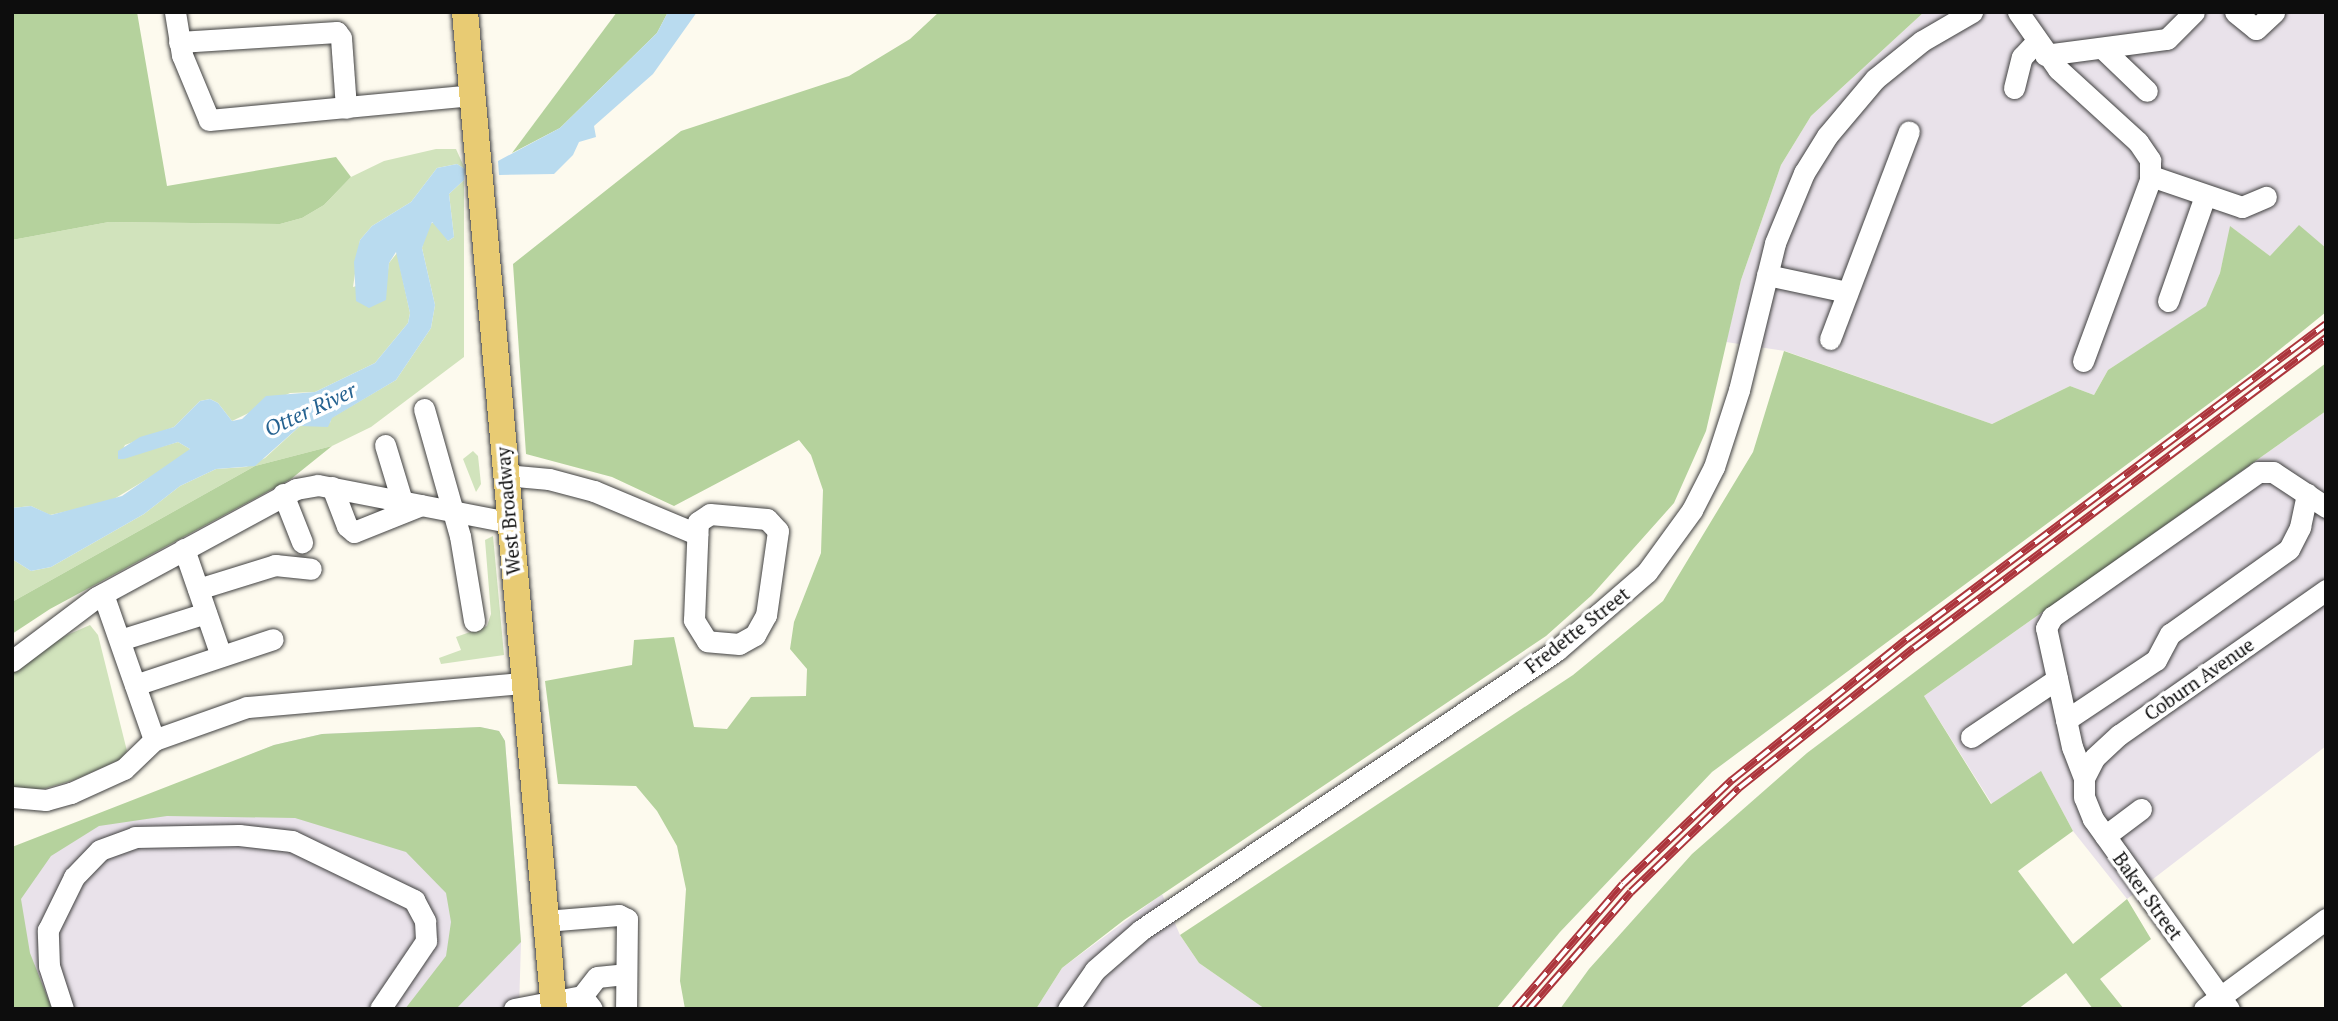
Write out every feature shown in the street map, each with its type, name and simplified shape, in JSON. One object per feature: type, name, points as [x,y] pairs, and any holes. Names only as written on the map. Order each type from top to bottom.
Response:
[{"type":"main road","name":"West Broadway","points":[[465,12],[553,1004]]},
{"type":"street","points":[[175,12],[179,42],[202,113],[209,120],[472,95]]},
{"type":"street","name":"Fredette Street","points":[[1069,1008],[1095,970],[1141,930],[1557,650],[1630,590],[1678,531],[1714,467],[1767,275],[1793,196],[1840,119],[1895,61],[1972,12]]},
{"type":"street","points":[[2018,12],[2040,48],[2146,152],[2151,176],[2083,361]]},
{"type":"street","points":[[2014,88],[2022,57],[2040,48],[2102,48],[2173,36],[2194,12]]},
{"type":"street","points":[[2235,12],[2256,29],[2274,12]]},
{"type":"street","points":[[179,42],[337,32],[341,38],[345,108]]},
{"type":"street","points":[[2102,48],[2147,90]]},
{"type":"street","points":[[1830,339],[1909,131]]},
{"type":"street","points":[[2151,176],[2242,207],[2266,197]]},
{"type":"street","points":[[2168,301],[2205,196]]},
{"type":"street","points":[[1767,275],[1847,292]]},
{"type":"street","points":[[424,409],[454,511],[474,621]]},
{"type":"street","points":[[385,445],[412,503]]},
{"type":"street","name":"Baker Street","points":[[2218,1005],[2086,806],[2084,778],[2066,720],[2046,628],[2052,617],[2258,472],[2273,471],[2326,507]]},
{"type":"street","points":[[505,475],[530,475],[584,488],[696,534]]},
{"type":"street","points":[[12,661],[103,594],[283,494],[318,485],[509,522]]},
{"type":"street","points":[[332,487],[347,526],[354,532],[412,503]]},
{"type":"street","points":[[283,494],[302,542]]},
{"type":"street","points":[[2066,720],[2156,660],[2170,634],[2289,549],[2300,527],[2307,494]]},
{"type":"street","points":[[706,514],[767,519],[777,526],[769,607],[763,623],[749,640],[714,644],[696,629],[696,534],[699,518],[706,514]]},
{"type":"street","points":[[184,549],[221,656]]},
{"type":"street","points":[[198,589],[275,565],[311,569]]},
{"type":"street","name":"Coburn Avenue","points":[[2084,778],[2094,758],[2119,735],[2326,590]]},
{"type":"street","points":[[103,594],[154,740]]},
{"type":"street","points":[[120,640],[206,613]]},
{"type":"street","points":[[135,685],[273,639]]},
{"type":"street","points":[[1971,737],[2057,679]]},
{"type":"street","points":[[12,811],[110,778],[154,740],[267,703],[523,683]]},
{"type":"street","points":[[12,797],[46,800]]},
{"type":"street","points":[[2105,836],[2141,809]]},
{"type":"street","points":[[63,1009],[50,966],[48,930],[74,877],[100,850],[135,837],[226,835],[292,841],[414,900],[425,921],[426,941],[380,1009]]},
{"type":"street","points":[[545,921],[624,916],[628,924],[626,1009]]},
{"type":"street","points":[[2218,1005],[2326,919]]},
{"type":"street","points":[[514,1009],[587,1003],[597,977],[625,974]]},
{"type":"shaded area","points":[[1924,12],[2326,12],[2326,248],[2299,226],[2270,256],[2231,227],[2220,273],[2207,306],[2108,370],[2094,395],[2070,386],[1992,424],[1785,351],[1726,342],[1741,280],[1781,165],[1811,116]]},
{"type":"shaded area","points":[[2326,411],[2326,746],[2127,899],[2073,831],[2043,775],[1992,804],[1924,696]]},
{"type":"shaded area","points":[[480,727],[499,731],[505,741],[521,942],[519,1009],[12,1009],[12,852],[274,745],[322,734]]},
{"type":"shaded area","points":[[1162,894],[1180,935],[1199,963],[1265,1009],[1036,1009],[1062,968]]},
{"type":"green space","points":[[12,12],[137,12],[167,186],[336,157],[351,177],[324,205],[302,218],[280,224],[109,222],[12,240]]},
{"type":"green space","points":[[617,12],[668,12],[657,33],[560,128],[512,153]]},
{"type":"green space","points":[[939,12],[1924,12],[1811,116],[1781,165],[1741,280],[1706,431],[1674,503],[1592,595],[1546,636],[1124,920],[1062,968],[1036,1009],[685,1009],[680,981],[686,889],[677,846],[657,811],[636,786],[558,784],[545,681],[632,665],[634,640],[674,637],[694,727],[727,729],[751,697],[806,696],[807,669],[790,649],[794,622],[821,553],[823,490],[811,455],[799,440],[674,506],[612,477],[526,454],[513,264],[681,131],[849,76],[910,39]]},
{"type":"green space","points":[[436,149],[456,149],[465,169],[457,164],[437,168],[411,202],[372,226],[360,240],[353,287],[387,277],[389,263],[397,253],[410,313],[408,323],[375,363],[315,392],[290,393],[232,421],[218,403],[210,399],[200,401],[174,427],[125,445],[118,459],[178,442],[190,449],[187,455],[109,502],[50,515],[31,506],[12,508],[12,240],[109,222],[280,224],[302,218],[324,205],[351,177],[384,161]]},
{"type":"green space","points":[[464,180],[464,357],[371,427],[332,446],[255,466],[12,602],[12,559],[31,571],[51,567],[144,514],[180,486],[216,469],[246,467],[265,458],[300,426],[330,423],[331,418],[396,380],[431,328],[435,305],[422,248],[428,224],[437,222],[448,241],[454,237],[449,194]]},
{"type":"green space","points":[[2299,225],[2326,248],[2326,312],[2257,368],[1712,772],[1560,932],[1496,1009],[1265,1009],[1199,963],[1180,935],[1573,675],[1663,601],[1753,452],[1784,351],[1992,424],[2070,386],[2094,395],[2108,370],[2206,306],[2220,273],[2230,226],[2270,256]]},
{"type":"green space","points":[[2326,363],[2326,411],[1924,696],[1991,804],[2041,771],[2073,831],[2018,871],[2073,944],[2127,899],[2151,939],[2100,979],[2124,1009],[2093,1009],[2066,973],[2018,1009],[1560,1009],[1589,969],[1692,854],[1807,753]]},
{"type":"green space","points":[[332,446],[291,479],[50,609],[12,634],[12,602],[255,466]]},
{"type":"green space","points":[[473,451],[478,456],[481,484],[476,492],[463,459]]},
{"type":"green space","points":[[493,536],[504,655],[441,664],[439,658],[461,650],[456,637],[487,626],[491,614],[485,540]]},
{"type":"green space","points":[[90,625],[98,635],[127,751],[121,759],[74,780],[29,793],[12,791],[12,669],[56,640]]},
{"type":"green space","points":[[480,727],[499,731],[505,741],[521,942],[456,1009],[405,1009],[446,956],[451,922],[446,893],[406,852],[295,818],[167,816],[99,826],[51,856],[21,899],[30,953],[52,1009],[12,1009],[12,847],[274,745],[322,734]]},
{"type":"water","points":[[668,12],[697,12],[653,74],[594,126],[596,137],[579,142],[573,155],[554,174],[499,175],[498,161],[560,128],[657,33]]},
{"type":"water","name":"Otter River","points":[[457,164],[465,169],[464,180],[449,194],[454,237],[448,241],[432,222],[422,248],[435,305],[431,328],[396,380],[332,418],[328,427],[300,426],[255,466],[216,469],[180,486],[144,514],[51,567],[31,571],[12,559],[12,508],[31,506],[51,515],[122,496],[190,449],[178,442],[124,459],[118,459],[118,451],[140,437],[174,427],[200,401],[210,399],[218,403],[232,421],[242,419],[266,396],[315,392],[375,363],[408,323],[410,313],[396,252],[389,263],[386,300],[369,308],[356,301],[354,262],[360,240],[372,226],[411,202],[437,168]]},
{"type":"railway","points":[[1515,1009],[1623,884],[1732,780],[1907,639],[2326,324]]},
{"type":"railway","points":[[1529,1009],[1631,892],[1739,788],[1914,648],[2326,338]]}]
